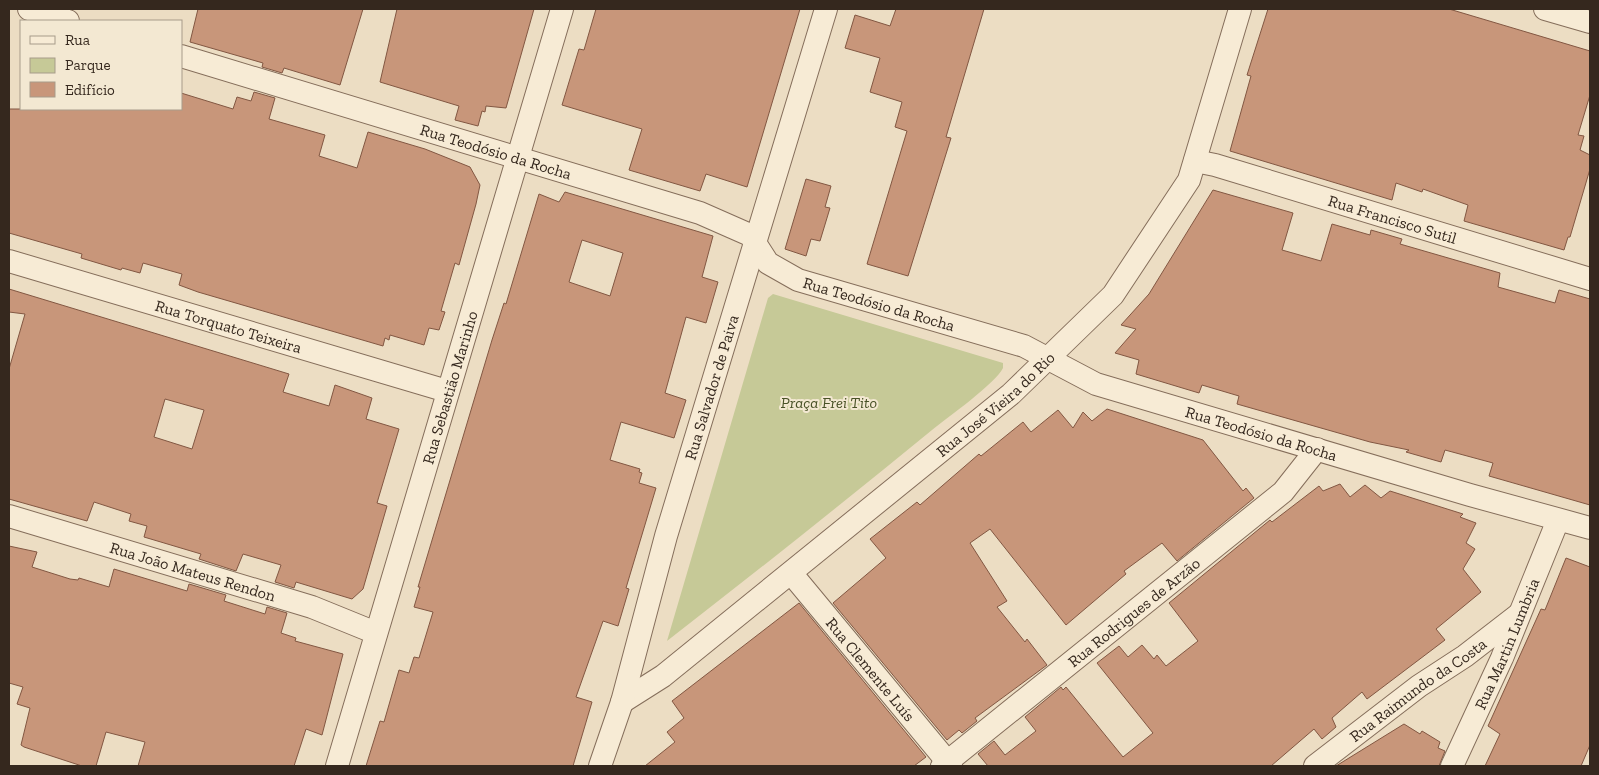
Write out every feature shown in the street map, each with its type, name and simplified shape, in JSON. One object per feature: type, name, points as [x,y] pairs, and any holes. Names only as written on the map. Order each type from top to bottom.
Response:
[{"type":"street","points":[[29,9],[65,20]]},
{"type":"street","name":"Rua Sebastião Marinho","points":[[337,766],[562,9]]},
{"type":"street","name":"Rua Salvador de Paiva","points":[[600,766],[622,702],[666,536],[826,9]]},
{"type":"street","name":"Rua José Vieira do Rio","points":[[622,702],[663,676],[1004,400],[1113,295],[1189,180],[1240,9]]},
{"type":"street","points":[[1546,9],[1590,22]]},
{"type":"street","name":"Rua Teodósio da Rocha","points":[[182,56],[700,213],[750,235],[768,263],[798,280],[1024,346],[1096,384],[1590,528]]},
{"type":"street","name":"Rua Francisco Sutil","points":[[1195,161],[1215,165],[1590,279]]},
{"type":"street","name":"Rua Torquato Teixeira","points":[[9,261],[447,391]]},
{"type":"street","name":"Rua Rodrigues de Arzão","points":[[947,765],[1283,492],[1317,449]]},
{"type":"street","name":"Rua João Mateus Rendon","points":[[9,516],[312,607],[376,633]]},
{"type":"street","name":"Rua Martin Lumbria","points":[[1452,766],[1502,658],[1558,520]]},
{"type":"street","name":"Rua Clemente Luís","points":[[791,573],[947,765]]},
{"type":"street","name":"Rua Raimundo da Costa","points":[[1315,766],[1419,686],[1465,656],[1519,614]]},
{"type":"green space","name":"Praça Frei Tito","points":[[773,294],[1003,363],[1003,368],[971,400],[667,641],[768,298]]},
{"type":"building","points":[[198,9],[363,9],[340,85],[284,68],[282,73],[262,67],[263,63],[190,42]]},
{"type":"building","points":[[397,9],[534,9],[506,108],[486,106],[485,112],[482,111],[478,126],[455,120],[459,106],[380,82]]},
{"type":"building","points":[[596,9],[800,9],[747,187],[706,174],[700,191],[629,170],[642,129],[562,105],[579,49],[584,50]]},
{"type":"building","points":[[896,9],[984,9],[946,137],[951,138],[908,276],[867,264],[907,131],[895,127],[902,102],[870,92],[880,58],[845,48],[855,15],[890,26]]},
{"type":"building","points":[[1268,9],[1449,9],[1590,51],[1590,95],[1578,135],[1584,136],[1580,150],[1590,155],[1590,169],[1570,237],[1568,237],[1564,250],[1464,221],[1468,205],[1423,189],[1422,192],[1396,183],[1392,200],[1230,151],[1251,76],[1247,75]]},
{"type":"building","points":[[254,92],[275,98],[269,119],[325,135],[319,156],[357,168],[368,132],[425,149],[470,167],[480,185],[476,204],[459,265],[455,263],[441,311],[445,312],[439,330],[429,328],[424,345],[390,335],[389,340],[385,338],[383,346],[198,292],[179,285],[182,274],[143,263],[140,273],[122,268],[121,270],[81,258],[82,254],[9,233],[9,109],[182,110],[182,93],[233,109],[237,97],[251,101]]},
{"type":"building","points":[[806,179],[831,186],[825,207],[830,208],[820,241],[811,239],[806,256],[785,249]]},
{"type":"building","points":[[1213,190],[1293,213],[1282,250],[1321,261],[1332,224],[1370,235],[1371,230],[1402,239],[1400,244],[1500,273],[1498,287],[1555,303],[1559,290],[1590,299],[1590,505],[1489,476],[1493,463],[1445,450],[1441,462],[1406,452],[1409,450],[1370,442],[1237,404],[1239,396],[1202,385],[1199,393],[1136,374],[1139,360],[1115,353],[1136,329],[1121,325],[1149,294]]},
{"type":"building","points":[[565,192],[713,236],[702,277],[718,282],[706,323],[686,317],[665,393],[686,400],[674,438],[621,422],[610,460],[640,469],[639,472],[642,473],[639,483],[656,488],[626,588],[629,589],[618,626],[603,621],[576,697],[592,702],[573,766],[366,766],[380,721],[384,722],[399,670],[409,673],[414,657],[419,658],[433,612],[414,607],[420,587],[418,587],[492,340],[504,303],[506,304],[539,194],[559,202]],"holes":[[[582,240],[623,253],[610,296],[569,282]]]},
{"type":"building","points":[[9,289],[289,374],[283,392],[329,406],[335,385],[372,398],[366,419],[399,429],[377,503],[387,506],[363,589],[352,599],[296,582],[294,588],[275,582],[281,565],[243,554],[236,571],[199,559],[201,554],[144,537],[147,526],[129,521],[131,514],[94,502],[87,521],[9,499],[9,369],[25,314],[9,312]],"holes":[[[165,399],[204,410],[192,449],[154,437]]]},
{"type":"building","points":[[1107,409],[1203,440],[1243,491],[1246,488],[1254,498],[1177,561],[1162,543],[1124,571],[1126,574],[1066,625],[990,529],[970,543],[1007,601],[997,607],[1025,642],[1027,639],[1047,665],[975,718],[977,721],[962,733],[959,730],[947,740],[833,603],[886,558],[870,539],[917,502],[920,505],[979,454],[981,456],[1023,422],[1031,432],[1058,410],[1073,428],[1083,412],[1092,421]]},
{"type":"building","points":[[1340,484],[1350,497],[1365,485],[1381,498],[1390,491],[1463,514],[1460,517],[1476,523],[1466,543],[1475,549],[1463,569],[1481,592],[1436,629],[1445,640],[1367,699],[1362,692],[1332,718],[1336,727],[1322,739],[1314,729],[1271,766],[988,766],[978,754],[994,741],[1005,755],[1036,731],[1025,717],[1061,687],[1063,690],[1066,687],[1123,757],[1153,733],[1097,663],[1119,646],[1128,657],[1142,645],[1154,659],[1157,655],[1166,666],[1198,641],[1169,603],[1270,520],[1272,522],[1319,486],[1323,491]]},
{"type":"building","points":[[9,546],[37,552],[32,567],[70,579],[78,580],[79,578],[109,587],[114,569],[187,591],[189,584],[226,595],[224,601],[265,614],[267,607],[287,613],[281,633],[296,638],[295,641],[343,654],[322,735],[306,729],[294,766],[138,766],[145,742],[106,732],[96,766],[82,766],[24,747],[21,745],[30,708],[17,704],[23,687],[9,683]]},
{"type":"building","points":[[1566,558],[1590,567],[1590,745],[1581,766],[1485,766],[1500,734],[1488,726],[1541,609],[1545,610]]},
{"type":"building","points":[[799,603],[926,757],[914,766],[645,766],[675,742],[667,732],[684,718],[672,701]]},
{"type":"building","points":[[1404,724],[1420,734],[1422,731],[1440,742],[1438,748],[1445,751],[1439,766],[1336,766]]}]
